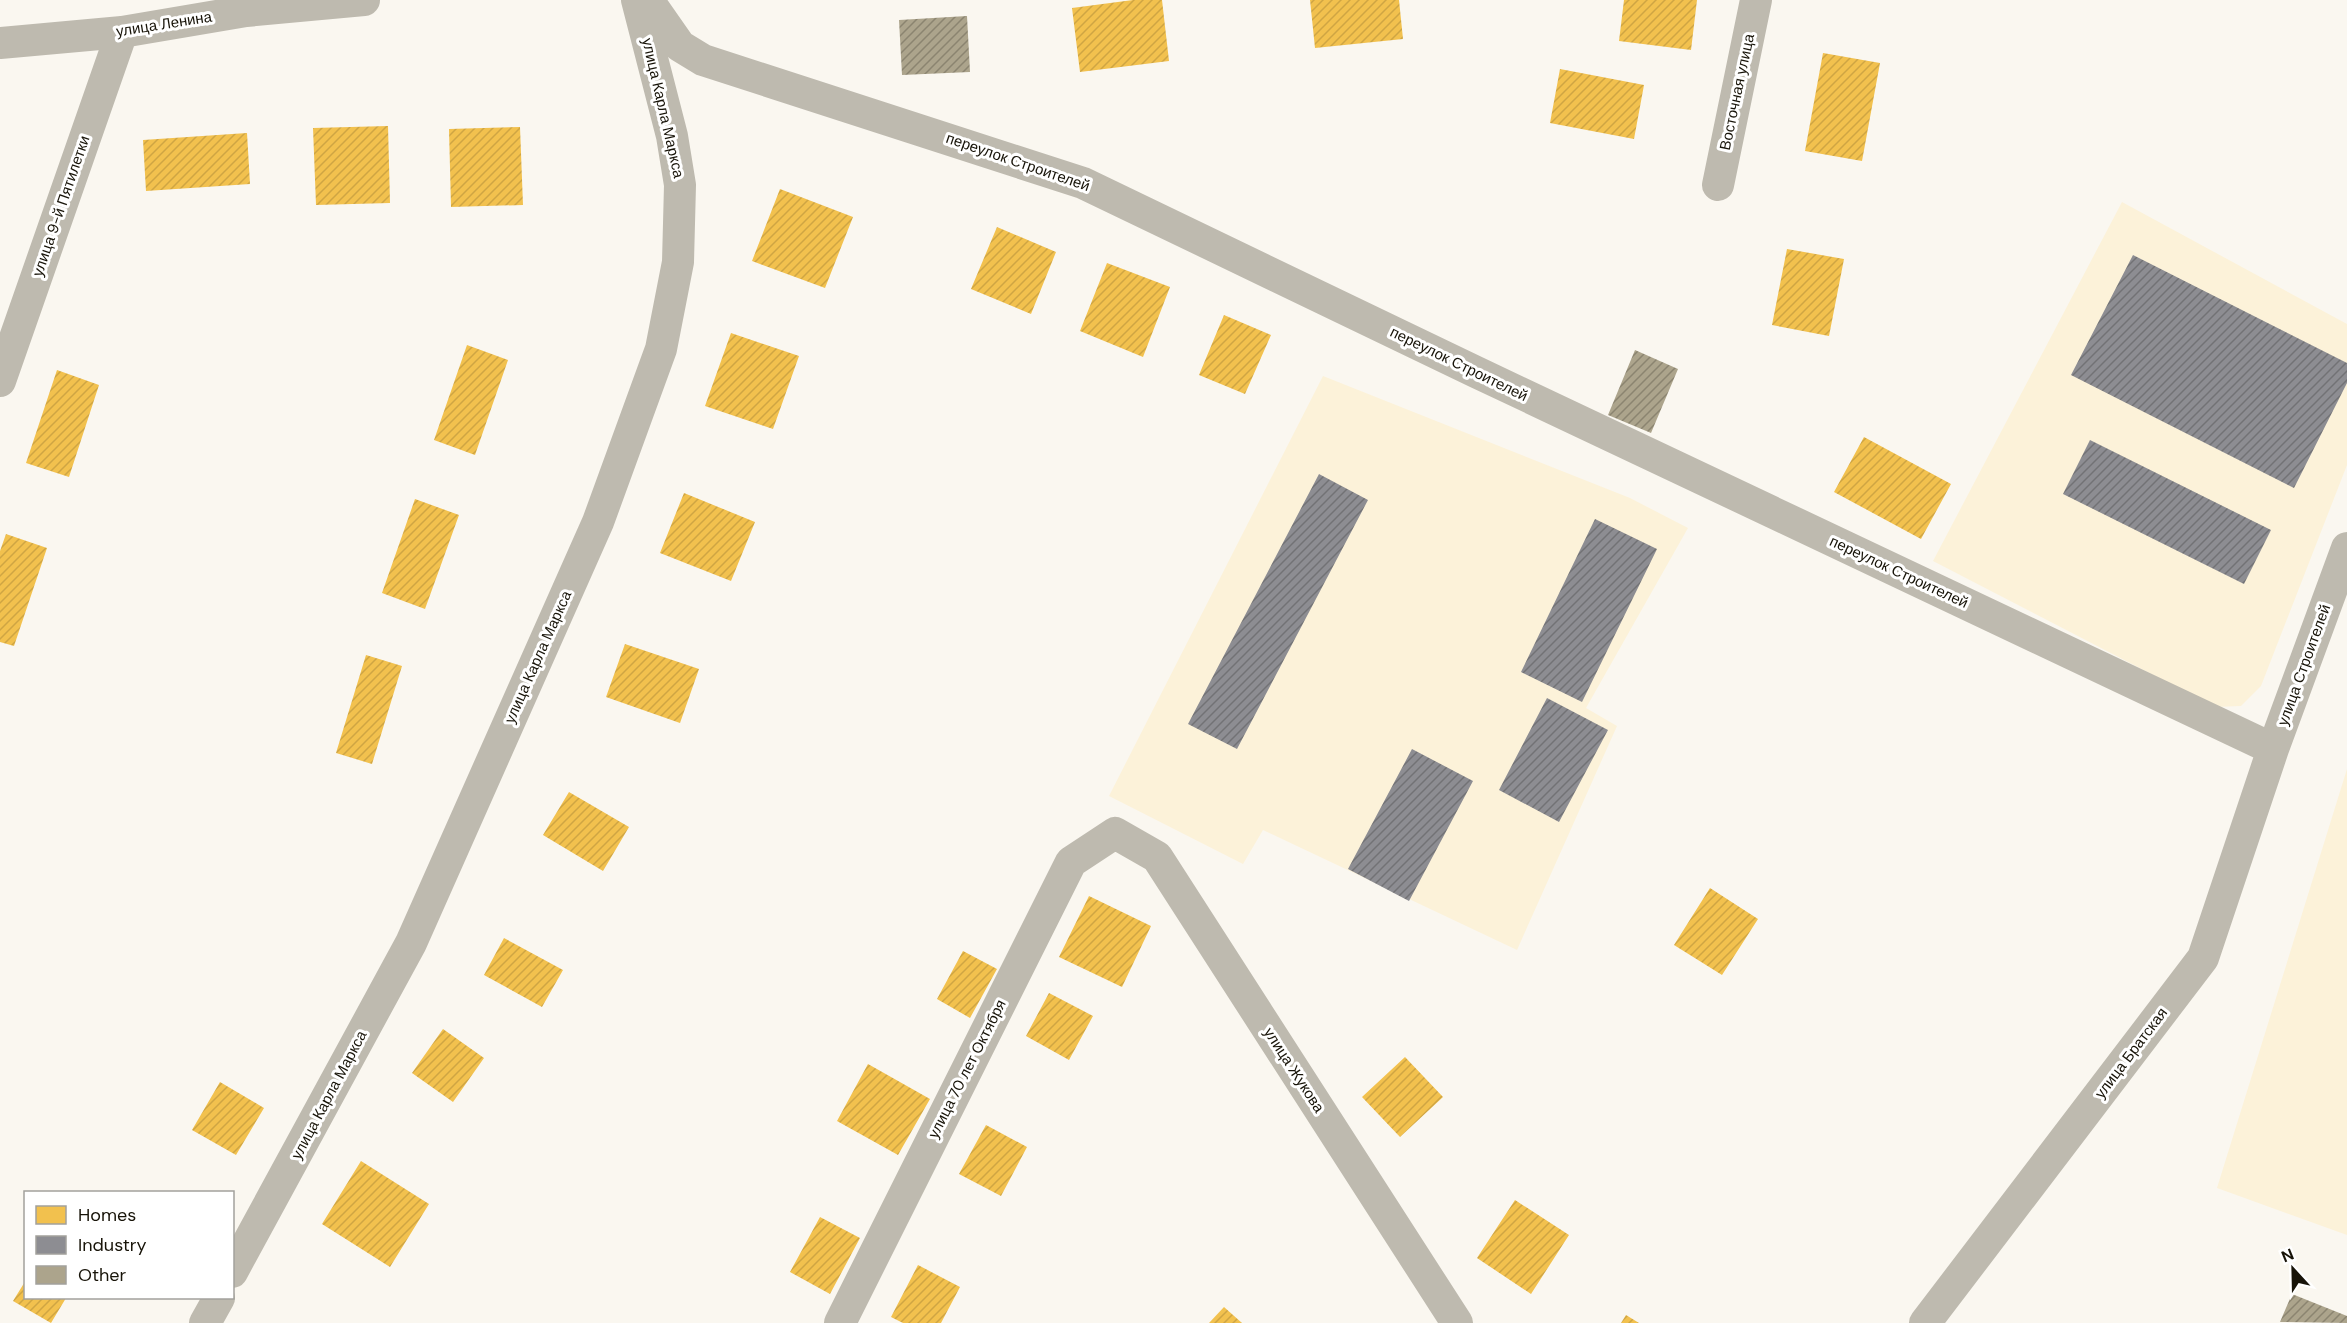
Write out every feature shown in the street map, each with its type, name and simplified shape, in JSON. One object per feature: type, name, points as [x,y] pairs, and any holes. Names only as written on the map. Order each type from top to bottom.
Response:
[{"type":"street","name":"улица Ленина","points":[[0,43],[122,32],[245,6],[364,0]]},
{"type":"street","name":"улица Карла Маркса","points":[[234,1268],[411,943],[598,522],[661,349],[678,262],[680,185],[669,125],[637,0]]},
{"type":"street","name":"переулок Строителей","points":[[648,0],[680,46],[703,60],[1083,183],[1476,372],[2273,749]]},
{"type":"street","name":"Восточная улица","points":[[1718,185],[1756,0]]},
{"type":"street","name":"улица 9-й Пятилетки","points":[[0,381],[122,32]]},
{"type":"street","name":"улица Строителей","points":[[2273,749],[2347,548]]},
{"type":"street","name":"улица Братская","points":[[1925,1323],[2203,958],[2273,749]]},
{"type":"street","name":"улица 70 лет Октября","points":[[840,1323],[1071,862],[1115,832]]},
{"type":"street","name":"улица Жукова","points":[[1115,832],[1157,857],[1457,1323]]},
{"type":"street","points":[[205,1323],[218,1299]]},
{"type":"shaded area","points":[[2122,202],[2347,324],[2347,465],[2261,686],[2241,706],[2215,707],[1933,561]]},
{"type":"shaded area","points":[[1323,376],[1630,498],[1688,528],[1586,708],[1617,726],[1517,950],[1263,830],[1243,864],[1109,796]]},
{"type":"shaded area","points":[[2347,769],[2347,1235],[2217,1188]]},
{"type":"building: Homes","points":[[1133,0],[1162,0],[1169,61],[1080,72],[1072,8]]},
{"type":"building: Homes","points":[[1310,0],[1399,0],[1403,39],[1315,48]]},
{"type":"building: Homes","points":[[1624,0],[1697,0],[1691,50],[1619,41]]},
{"type":"building: Homes","points":[[1823,53],[1880,63],[1862,161],[1805,151]]},
{"type":"building: Homes","points":[[1560,69],[1644,85],[1634,139],[1550,123]]},
{"type":"building: Homes","points":[[388,126],[390,203],[316,205],[313,128]]},
{"type":"building: Homes","points":[[520,127],[523,205],[451,207],[449,129]]},
{"type":"building: Homes","points":[[247,133],[250,184],[146,191],[143,140]]},
{"type":"building: Homes","points":[[780,189],[853,217],[825,288],[752,261]]},
{"type":"building: Homes","points":[[997,227],[1056,252],[1031,314],[971,289]]},
{"type":"building: Homes","points":[[1787,249],[1844,259],[1829,336],[1772,325]]},
{"type":"building: Homes","points":[[1107,263],[1170,287],[1143,357],[1080,331]]},
{"type":"building: Homes","points":[[1224,315],[1271,335],[1245,394],[1199,375]]},
{"type":"building: Homes","points":[[731,333],[799,356],[773,429],[705,406]]},
{"type":"building: Homes","points":[[467,345],[508,360],[475,455],[434,440]]},
{"type":"building: Homes","points":[[57,370],[99,385],[69,477],[26,463]]},
{"type":"building: Homes","points":[[1864,437],[1951,484],[1921,539],[1834,492]]},
{"type":"building: Homes","points":[[684,493],[755,522],[731,581],[660,553]]},
{"type":"building: Homes","points":[[415,499],[459,515],[425,609],[382,593]]},
{"type":"building: Homes","points":[[6,534],[47,548],[14,646],[0,642],[0,551]]},
{"type":"building: Homes","points":[[625,644],[699,669],[680,723],[606,697]]},
{"type":"building: Homes","points":[[366,655],[402,666],[372,764],[336,753]]},
{"type":"building: Homes","points":[[569,792],[629,827],[603,871],[543,835]]},
{"type":"building: Homes","points":[[1710,888],[1758,919],[1722,975],[1674,945]]},
{"type":"building: Homes","points":[[1089,896],[1151,926],[1122,987],[1059,957]]},
{"type":"building: Homes","points":[[504,938],[563,970],[542,1007],[484,975]]},
{"type":"building: Homes","points":[[963,951],[997,969],[970,1018],[937,999]]},
{"type":"building: Homes","points":[[1049,993],[1093,1016],[1069,1060],[1026,1036]]},
{"type":"building: Homes","points":[[443,1029],[484,1058],[453,1102],[412,1073]]},
{"type":"building: Homes","points":[[1405,1057],[1443,1097],[1400,1137],[1362,1097]]},
{"type":"building: Homes","points":[[868,1064],[930,1099],[898,1155],[837,1121]]},
{"type":"building: Homes","points":[[220,1082],[264,1108],[236,1155],[192,1130]]},
{"type":"building: Homes","points":[[986,1125],[1027,1147],[1001,1196],[959,1174]]},
{"type":"building: Homes","points":[[361,1161],[429,1204],[390,1267],[322,1224]]},
{"type":"building: Homes","points":[[1515,1200],[1569,1235],[1531,1294],[1477,1258]]},
{"type":"building: Homes","points":[[820,1217],[860,1238],[830,1294],[790,1272]]},
{"type":"building: Homes","points":[[918,1265],[960,1287],[941,1323],[903,1323],[891,1317]]},
{"type":"building: Homes","points":[[24,1283],[24,1299],[65,1299],[51,1323],[13,1301]]},
{"type":"building: Homes","points":[[1224,1307],[1242,1323],[1209,1323]]},
{"type":"building: Homes","points":[[1626,1315],[1639,1323],[1621,1323]]},
{"type":"building: Industry","points":[[2133,255],[2347,363],[2347,383],[2294,488],[2071,375]]},
{"type":"building: Industry","points":[[2090,440],[2271,530],[2244,584],[2063,494]]},
{"type":"building: Industry","points":[[1319,474],[1368,500],[1237,749],[1188,724]]},
{"type":"building: Industry","points":[[1595,519],[1657,549],[1582,702],[1521,672]]},
{"type":"building: Industry","points":[[1547,698],[1608,730],[1559,822],[1499,790]]},
{"type":"building: Industry","points":[[1412,749],[1473,781],[1409,901],[1348,869]]},
{"type":"building: Other","points":[[967,16],[970,72],[902,75],[899,20]]},
{"type":"building: Other","points":[[1635,350],[1678,369],[1651,433],[1608,415]]},
{"type":"building: Other","points":[[2292,1294],[2347,1316],[2347,1323],[2280,1322]]}]
